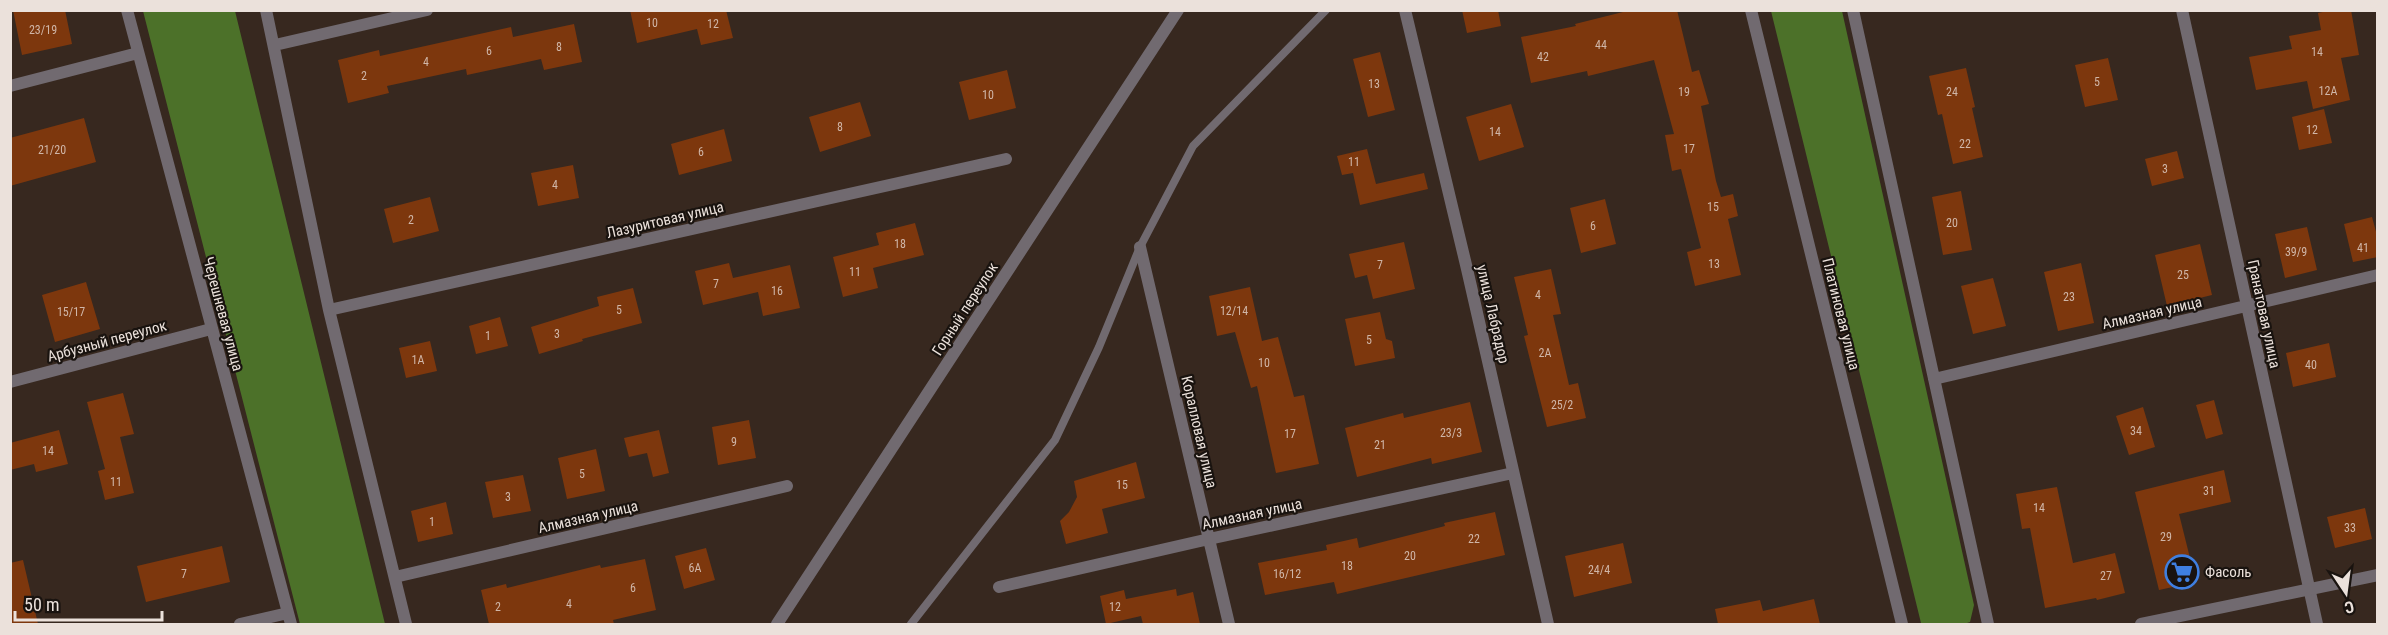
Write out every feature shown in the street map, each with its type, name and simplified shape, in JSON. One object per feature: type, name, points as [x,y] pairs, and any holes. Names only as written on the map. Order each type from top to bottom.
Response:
[{"type":"street","name":"Черешневая улица","points":[[127,10],[290,619]]},
{"type":"street","points":[[266,10],[329,310],[406,624]]},
{"type":"street","points":[[275,45],[427,10]]},
{"type":"street","name":"Горный переулок","points":[[777,624],[1178,10]]},
{"type":"street","name":"улица Лабрадор","points":[[1406,10],[1548,624]]},
{"type":"street","name":"Платиновая улица","points":[[1751,10],[1902,624]]},
{"type":"street","points":[[1852,10],[1988,624]]},
{"type":"street","name":"Гранатовая улица","points":[[2182,10],[2317,624]]},
{"type":"street","points":[[10,86],[138,53]]},
{"type":"street","name":"Лазуритовая улица","points":[[329,310],[1006,159]]},
{"type":"street","name":"Коралловая улица","points":[[1140,247],[1229,624]]},
{"type":"street","name":"Алмазная улица","points":[[1934,378],[2378,275]]},
{"type":"street","name":"Арбузный переулок","points":[[10,382],[211,329]]},
{"type":"street","name":"Алмазная улица","points":[[999,587],[1209,538],[1513,473]]},
{"type":"street","name":"Алмазная улица","points":[[395,578],[787,486]]},
{"type":"street","points":[[2141,624],[2378,575]]},
{"type":"street","points":[[240,624],[290,619]]},
{"type":"lane","points":[[911,624],[1055,440],[1099,346],[1140,247],[1193,146],[1326,10]]},
{"type":"green space","points":[[143,11],[235,11],[385,624],[300,624]]},
{"type":"green space","points":[[1771,11],[1842,11],[1974,605],[1970,622],[1964,624],[1921,623]]},
{"type":"building","points":[[13,10],[65,10],[72,44],[22,55]]},
{"type":"building","points":[[630,10],[726,10],[733,38],[701,45],[697,29],[637,43]]},
{"type":"building","points":[[1462,10],[1498,10],[1501,26],[1467,33]]},
{"type":"building","points":[[1631,10],[1677,10],[1692,72],[1699,70],[1709,104],[1701,106],[1716,181],[1721,197],[1733,194],[1738,216],[1728,219],[1741,275],[1695,286],[1687,252],[1701,248],[1681,169],[1672,171],[1665,135],[1674,134],[1654,60],[1588,76],[1587,71],[1531,83],[1521,37],[1576,26],[1575,24]]},
{"type":"building","points":[[2351,10],[2359,55],[2341,58],[2350,100],[2313,109],[2307,81],[2256,90],[2249,57],[2292,49],[2289,36],[2321,30],[2318,13]]},
{"type":"building","points":[[574,24],[582,62],[544,70],[541,59],[467,75],[466,69],[387,86],[389,93],[348,103],[338,60],[379,50],[380,56],[511,27],[513,37]]},
{"type":"building","points":[[1380,52],[1395,110],[1368,117],[1353,59]]},
{"type":"building","points":[[2108,58],[2118,100],[2085,107],[2075,65]]},
{"type":"building","points":[[1966,68],[1983,157],[1953,164],[1942,114],[1938,115],[1929,76]]},
{"type":"building","points":[[1007,70],[1016,108],[969,120],[959,82]]},
{"type":"building","points":[[860,102],[871,136],[820,152],[809,117]]},
{"type":"building","points":[[1511,104],[1524,147],[1479,161],[1466,117]]},
{"type":"building","points":[[2324,109],[2332,143],[2299,150],[2292,117]]},
{"type":"building","points":[[84,118],[96,162],[10,186],[10,138]]},
{"type":"building","points":[[724,129],[732,161],[679,175],[671,144]]},
{"type":"building","points":[[1367,149],[1376,184],[1424,173],[1428,189],[1360,205],[1353,173],[1342,175],[1337,156]]},
{"type":"building","points":[[2177,151],[2184,178],[2152,186],[2145,159]]},
{"type":"building","points":[[573,165],[579,198],[538,206],[531,173]]},
{"type":"building","points":[[1961,191],[1972,250],[1943,255],[1932,197]]},
{"type":"building","points":[[430,197],[439,231],[393,243],[384,209]]},
{"type":"building","points":[[1605,199],[1616,244],[1581,253],[1570,208]]},
{"type":"building","points":[[2372,217],[2378,239],[2378,257],[2353,262],[2344,224]]},
{"type":"building","points":[[915,223],[924,255],[873,268],[878,288],[843,297],[833,257],[879,245],[876,233]]},
{"type":"building","points":[[2307,227],[2317,270],[2285,278],[2275,234]]},
{"type":"building","points":[[1404,242],[1415,289],[1373,299],[1367,275],[1355,278],[1349,254]]},
{"type":"building","points":[[2200,244],[2212,295],[2167,306],[2155,255]]},
{"type":"building","points":[[729,263],[733,278],[790,265],[800,308],[763,316],[758,292],[703,305],[695,271]]},
{"type":"building","points":[[2081,263],[2094,323],[2058,331],[2044,272]]},
{"type":"building","points":[[1551,269],[1561,314],[1553,315],[1569,385],[1578,383],[1586,418],[1547,427],[1524,336],[1528,335],[1514,277]]},
{"type":"building","points":[[1993,278],[2006,326],[1973,334],[1961,286]]},
{"type":"building","points":[[86,282],[100,329],[55,342],[42,295]]},
{"type":"building","points":[[1250,287],[1262,341],[1278,337],[1294,397],[1304,395],[1319,464],[1276,473],[1257,386],[1251,388],[1235,332],[1217,336],[1209,296]]},
{"type":"building","points":[[633,288],[642,323],[582,339],[583,341],[539,354],[531,327],[599,306],[597,297]]},
{"type":"building","points":[[1380,312],[1386,339],[1392,341],[1395,358],[1355,366],[1345,319]]},
{"type":"building","points":[[500,317],[508,346],[476,354],[469,326]]},
{"type":"building","points":[[430,341],[437,371],[406,378],[399,348]]},
{"type":"building","points":[[2329,343],[2336,377],[2293,387],[2286,353]]},
{"type":"building","points":[[123,393],[134,434],[120,437],[134,493],[105,500],[98,471],[105,469],[87,402]]},
{"type":"building","points":[[2214,400],[2223,434],[2206,439],[2196,405]]},
{"type":"building","points":[[1470,402],[1482,452],[1432,464],[1431,458],[1357,477],[1345,428],[1403,413],[1404,418]]},
{"type":"building","points":[[2143,407],[2155,447],[2129,455],[2116,416]]},
{"type":"building","points":[[749,420],[756,458],[718,465],[712,427]]},
{"type":"building","points":[[59,430],[68,464],[36,472],[34,464],[10,470],[10,443]]},
{"type":"building","points":[[659,430],[669,473],[653,477],[647,453],[629,457],[624,438]]},
{"type":"building","points":[[596,449],[605,491],[567,499],[558,458]]},
{"type":"building","points":[[1136,462],[1145,498],[1102,509],[1108,533],[1066,544],[1060,521],[1069,512],[1077,497],[1074,481]]},
{"type":"building","points":[[2224,470],[2231,502],[2179,514],[2196,582],[2159,590],[2135,492]]},
{"type":"building","points":[[523,475],[531,511],[493,518],[485,482]]},
{"type":"building","points":[[2057,487],[2073,563],[2115,553],[2125,593],[2045,608],[2030,528],[2022,529],[2016,494]]},
{"type":"building","points":[[446,502],[453,534],[418,542],[411,511]]},
{"type":"building","points":[[2365,508],[2372,539],[2335,548],[2327,517]]},
{"type":"building","points":[[1495,512],[1505,555],[1337,594],[1334,582],[1265,595],[1258,563],[1327,550],[1326,545],[1357,538],[1359,548],[1445,526],[1444,523]]},
{"type":"building","points":[[1623,543],[1632,583],[1574,597],[1565,556]]},
{"type":"building","points":[[222,546],[230,582],[146,602],[137,566]]},
{"type":"building","points":[[706,548],[715,580],[684,589],[675,556]]},
{"type":"building","points":[[645,559],[656,610],[613,620],[614,624],[489,624],[481,590],[506,584],[507,588],[600,565],[601,568]]},
{"type":"building","points":[[23,560],[38,624],[12,624],[10,616],[10,563]]},
{"type":"building","points":[[1176,589],[1177,596],[1193,592],[1200,624],[1143,624],[1141,616],[1106,624],[1100,596],[1124,590],[1126,599]]},
{"type":"building","points":[[1814,599],[1820,624],[1718,624],[1715,609],[1760,600],[1763,611]]},
{"type":"place","name":"Фасоль","points":[[2182,572]]}]
